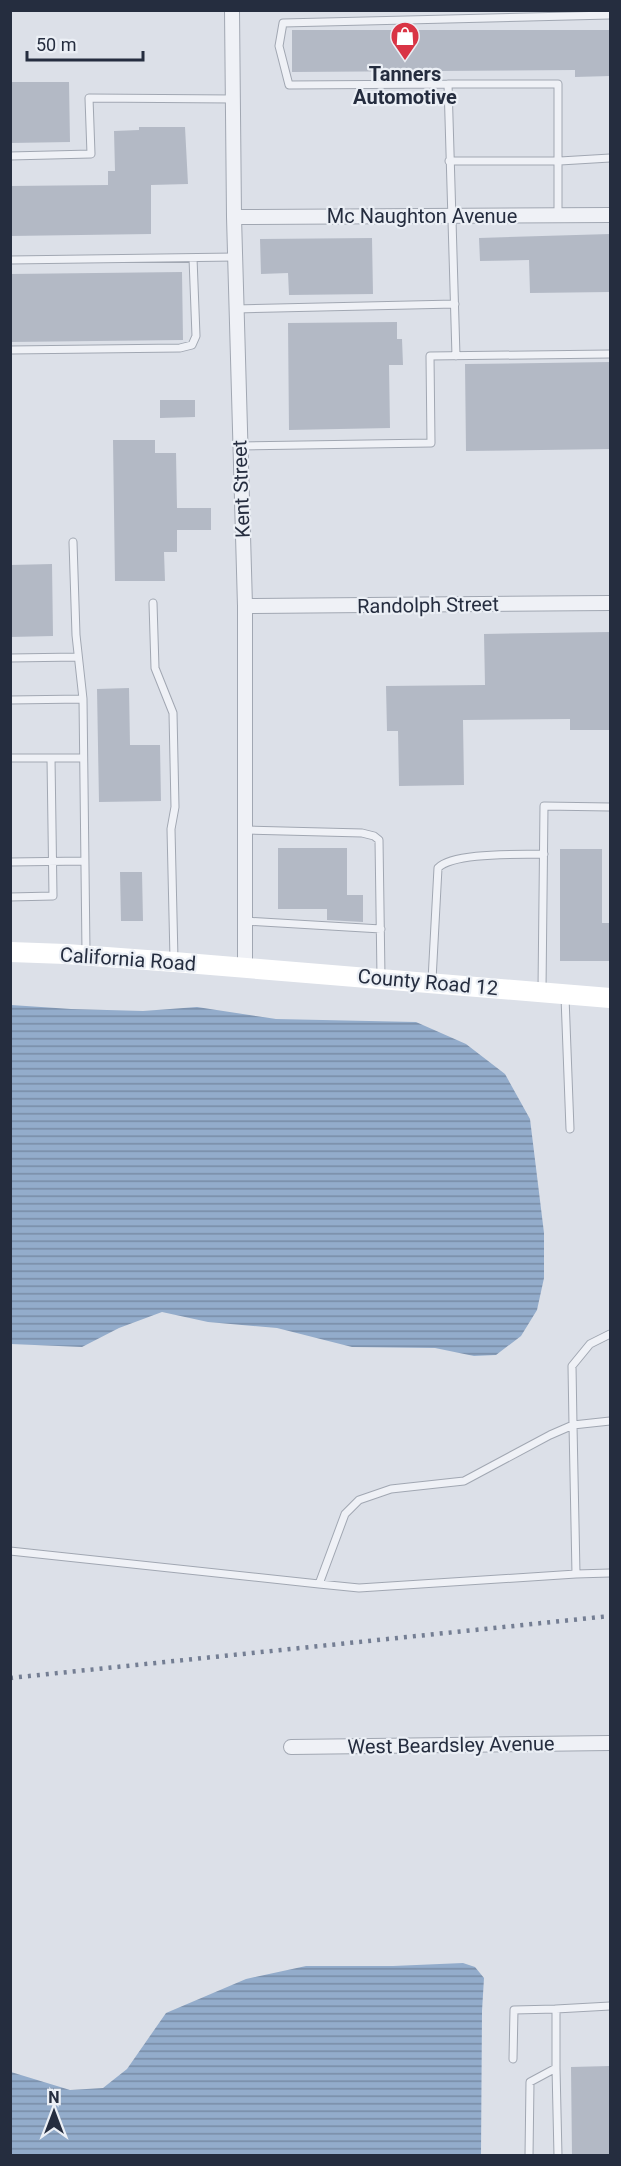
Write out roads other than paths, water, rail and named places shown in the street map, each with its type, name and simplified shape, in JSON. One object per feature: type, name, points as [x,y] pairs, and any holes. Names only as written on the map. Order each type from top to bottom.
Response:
[{"type":"main road","name":"California Road","points":[[10,952],[86,955],[245,967]]},
{"type":"main road","name":"County Road 12","points":[[245,967],[610,998]]},
{"type":"street","name":"Kent Street","points":[[232,10],[236,309],[245,606],[245,967]]},
{"type":"street","name":"Mc Naughton Avenue","points":[[234,217],[610,215]]},
{"type":"street","name":"Randolph Street","points":[[245,606],[610,603]]},
{"type":"street","name":"West Beardsley Avenue","points":[[291,1747],[610,1743]]},
{"type":"lane","points":[[558,215],[560,161],[558,84],[289,85],[279,46],[283,23],[610,15]]},
{"type":"lane","points":[[448,84],[456,356]]},
{"type":"lane","points":[[10,156],[91,154],[89,98],[232,99]]},
{"type":"lane","points":[[449,161],[560,161],[610,158]]},
{"type":"lane","points":[[10,260],[235,257]]},
{"type":"lane","points":[[10,350],[180,348],[192,345],[196,336],[193,258]]},
{"type":"lane","points":[[236,309],[454,304]]},
{"type":"lane","points":[[240,446],[431,443],[430,356],[610,354]]},
{"type":"lane","points":[[73,542],[76,635],[83,699],[86,955]]},
{"type":"lane","points":[[153,603],[155,668],[173,713],[175,807],[171,829],[174,962]]},
{"type":"lane","points":[[10,658],[78,657]]},
{"type":"lane","points":[[10,700],[83,699]]},
{"type":"lane","points":[[10,758],[83,758]]},
{"type":"lane","points":[[10,897],[54,896],[51,758]]},
{"type":"lane","points":[[542,992],[544,806],[610,807]]},
{"type":"lane","points":[[245,830],[362,833],[379,840],[381,852],[381,979]]},
{"type":"lane","points":[[432,983],[438,868],[450,861],[474,857],[544,854]]},
{"type":"lane","points":[[10,862],[84,861]]},
{"type":"lane","points":[[245,921],[381,929]]},
{"type":"lane","points":[[564,994],[570,1129]]},
{"type":"lane","points":[[576,1574],[572,1366],[590,1344],[610,1334]]},
{"type":"lane","points":[[319,1584],[345,1514],[359,1500],[391,1489],[464,1481],[573,1425],[610,1421]]},
{"type":"lane","points":[[10,1551],[359,1588],[610,1572]]},
{"type":"lane","points":[[513,2059],[514,2010],[610,2006]]},
{"type":"lane","points":[[556,2009],[558,2156]]},
{"type":"lane","points":[[529,2156],[530,2082],[556,2068]]},
{"type":"water","points":[[11,1005],[143,1011],[197,1007],[276,1019],[416,1022],[466,1044],[505,1074],[530,1119],[544,1233],[544,1278],[537,1310],[521,1336],[496,1355],[474,1356],[435,1348],[352,1347],[277,1328],[208,1322],[162,1312],[119,1328],[82,1347],[11,1344]]},
{"type":"water","points":[[463,1963],[475,1967],[484,1978],[481,2155],[11,2155],[11,2072],[70,2090],[103,2088],[127,2069],[166,2013],[246,1979],[306,1966]]},
{"type":"railway","points":[[10,1678],[610,1616]]},
{"type":"place","name":"Tanners Automotive","points":[[405,62]]}]
